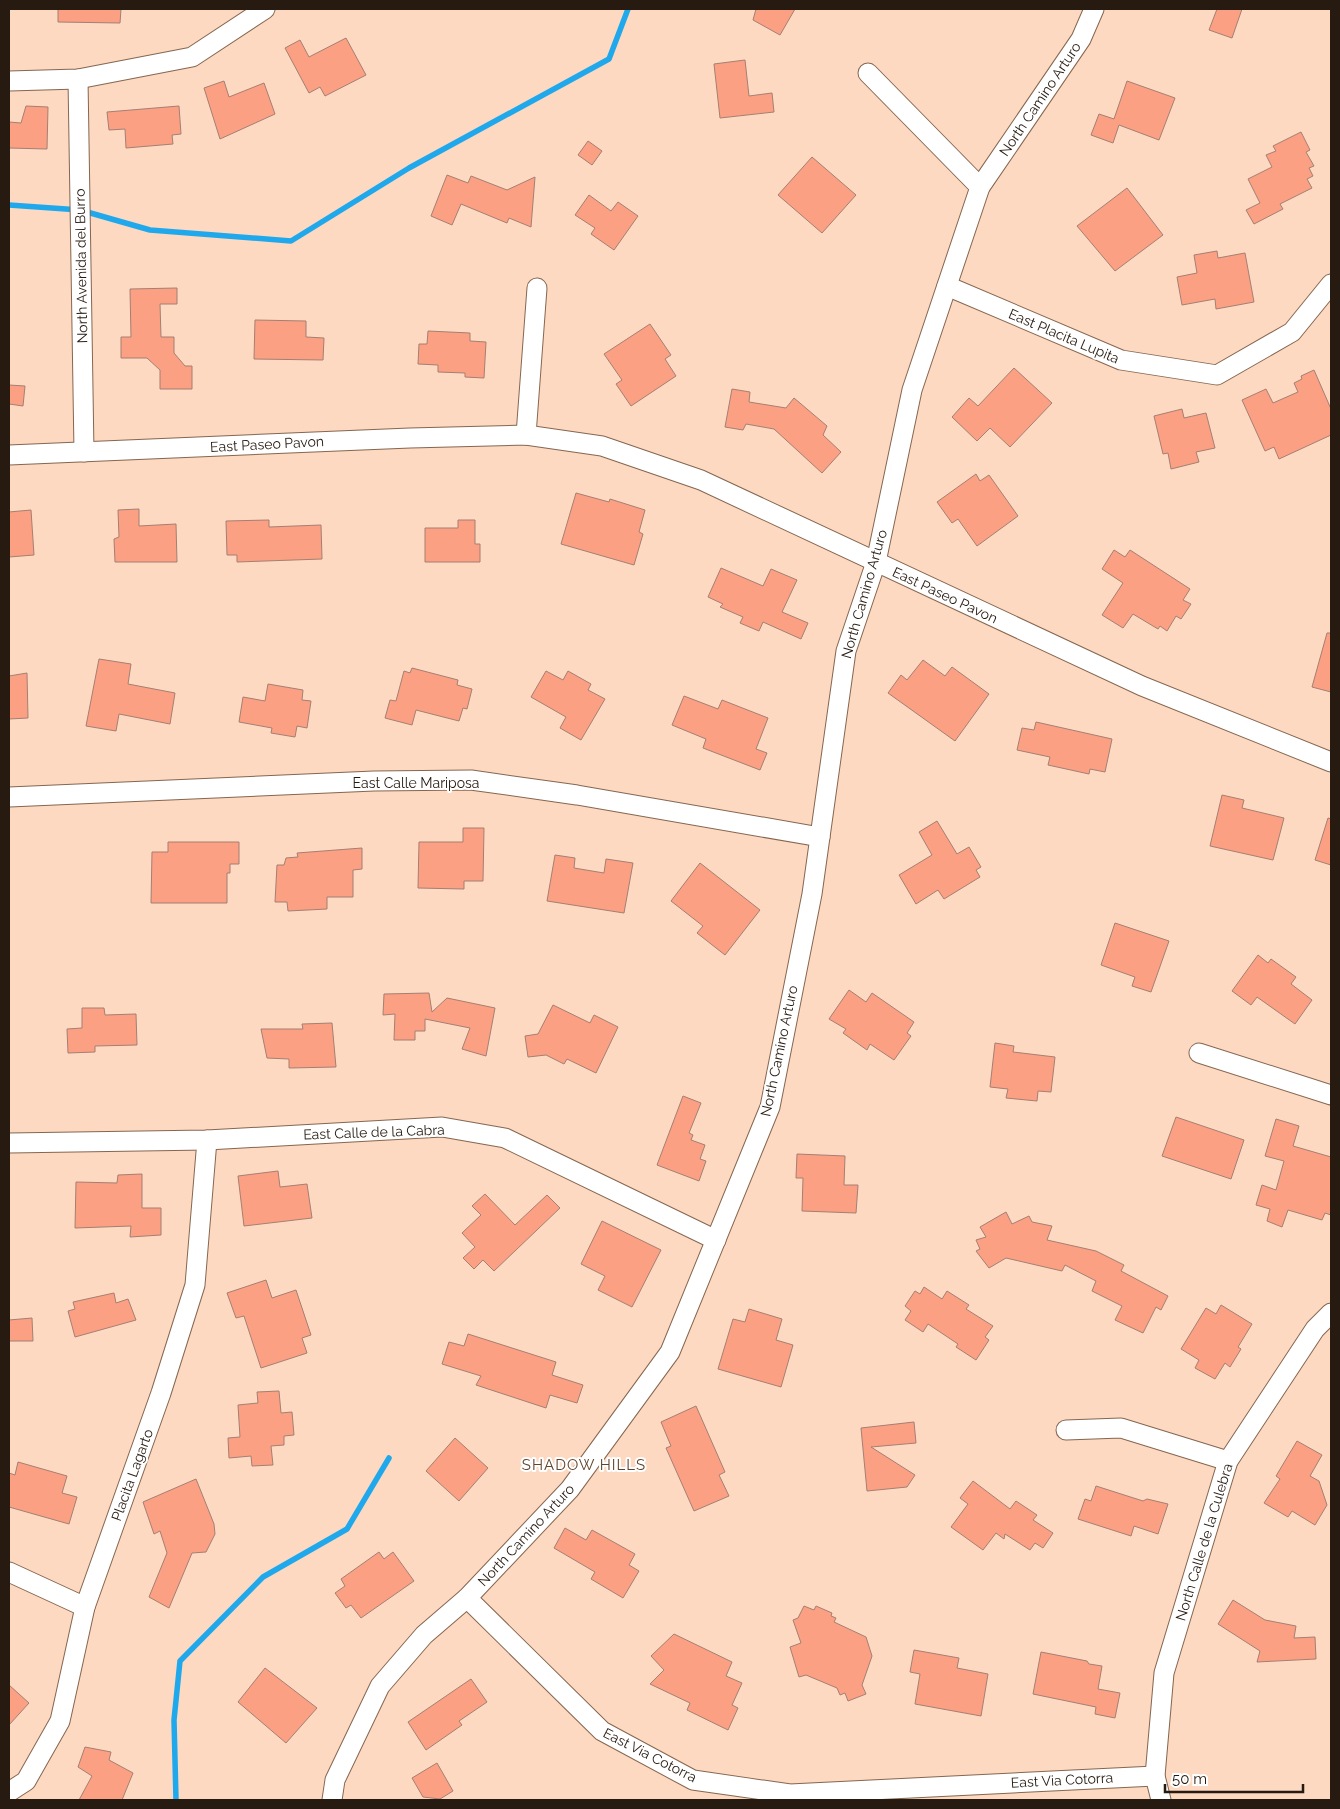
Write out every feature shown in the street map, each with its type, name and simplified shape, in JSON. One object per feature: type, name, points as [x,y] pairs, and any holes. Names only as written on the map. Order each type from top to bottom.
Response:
[{"type":"street","points":[[9,81],[78,79],[192,58],[265,9]]},
{"type":"street","name":"North Camino Arturo","points":[[332,1800],[335,1780],[380,1686],[424,1635],[467,1598],[570,1488],[670,1352],[770,1107],[812,894],[846,651],[876,562],[912,390],[980,187],[1081,39],[1094,9]]},
{"type":"street","points":[[868,73],[980,187]]},
{"type":"street","name":"North Avenida del Burro","points":[[78,79],[84,452]]},
{"type":"street","name":"East Placita Lupita","points":[[947,286],[1121,360],[1217,375],[1292,332],[1331,284]]},
{"type":"street","points":[[526,435],[537,288]]},
{"type":"street","name":"East Paseo Pavon","points":[[9,455],[526,435],[602,446],[701,480],[1142,686],[1331,762]]},
{"type":"street","name":"East Calle Mariposa","points":[[9,797],[374,781],[470,780],[577,795],[820,837]]},
{"type":"street","points":[[1199,1054],[1331,1095]]},
{"type":"street","name":"East Calle de la Cabra","points":[[9,1143],[207,1140],[442,1127],[505,1138],[716,1240]]},
{"type":"street","name":"Placita Lagarto","points":[[9,1792],[26,1781],[60,1722],[85,1606],[161,1393],[195,1286],[207,1140]]},
{"type":"street","name":"North Calle de la Culebra","points":[[1161,1800],[1155,1776],[1164,1673],[1228,1461],[1315,1329],[1331,1313]]},
{"type":"street","points":[[1066,1430],[1121,1428],[1228,1461]]},
{"type":"street","points":[[9,1572],[85,1606]]},
{"type":"street","name":"East Via Cotorra","points":[[467,1598],[602,1732],[693,1780],[789,1797],[1155,1776]]},
{"type":"building","points":[[58,9],[121,9],[120,23],[58,22]]},
{"type":"building","points":[[756,9],[795,9],[780,35],[753,20]]},
{"type":"building","points":[[1217,9],[1242,9],[1232,38],[1209,30]]},
{"type":"building","points":[[346,38],[366,75],[325,96],[320,87],[309,93],[285,48],[300,40],[309,57]]},
{"type":"building","points":[[745,60],[749,96],[772,93],[774,112],[720,118],[714,64]]},
{"type":"building","points":[[224,81],[229,97],[264,83],[275,114],[220,139],[204,88]]},
{"type":"building","points":[[1127,81],[1175,98],[1159,140],[1119,125],[1113,143],[1091,135],[1099,114],[1114,119]]},
{"type":"building","points":[[26,106],[48,107],[47,149],[9,148],[9,122],[21,123]]},
{"type":"building","points":[[179,106],[181,134],[172,135],[173,144],[126,148],[125,129],[109,130],[107,112]]},
{"type":"building","points":[[1301,132],[1310,150],[1306,152],[1314,166],[1309,168],[1313,176],[1307,179],[1312,188],[1280,204],[1283,209],[1254,224],[1246,210],[1260,203],[1248,179],[1272,167],[1266,155],[1276,151],[1273,146]]},
{"type":"building","points":[[588,141],[602,151],[592,165],[578,155]]},
{"type":"building","points":[[812,157],[856,195],[822,233],[778,195]]},
{"type":"building","points":[[447,175],[468,183],[471,176],[507,190],[535,177],[531,227],[509,218],[507,223],[461,204],[452,225],[431,216]]},
{"type":"building","points":[[1127,188],[1163,235],[1115,271],[1077,226]]},
{"type":"building","points":[[589,195],[611,211],[618,202],[638,216],[614,250],[591,234],[595,228],[575,215]]},
{"type":"building","points":[[1217,251],[1218,258],[1245,253],[1254,302],[1216,309],[1215,299],[1182,305],[1177,277],[1197,273],[1194,255]]},
{"type":"building","points":[[177,288],[177,304],[160,304],[161,337],[174,337],[174,353],[185,366],[192,366],[192,389],[160,389],[160,370],[147,358],[121,358],[121,337],[131,337],[130,289]]},
{"type":"building","points":[[255,320],[306,321],[306,337],[324,338],[323,360],[254,359]]},
{"type":"building","points":[[650,324],[671,355],[665,359],[676,376],[631,406],[616,384],[622,380],[604,354]]},
{"type":"building","points":[[428,331],[470,333],[470,341],[486,342],[484,378],[465,377],[465,373],[438,372],[438,365],[418,364],[419,344],[427,344]]},
{"type":"building","points":[[1014,368],[1052,403],[1010,447],[990,428],[977,441],[952,417],[969,398],[978,406]]},
{"type":"building","points":[[1314,370],[1331,409],[1331,435],[1279,459],[1274,447],[1265,451],[1242,400],[1266,389],[1273,403],[1298,392],[1294,383],[1302,379],[1301,376]]},
{"type":"building","points":[[9,385],[25,386],[23,406],[9,404]]},
{"type":"building","points":[[732,389],[750,392],[749,402],[786,408],[794,398],[827,426],[823,435],[841,452],[822,473],[774,429],[746,424],[743,430],[725,427]]},
{"type":"building","points":[[1182,409],[1184,418],[1206,413],[1215,448],[1196,452],[1199,462],[1171,469],[1168,453],[1163,454],[1154,416]]},
{"type":"building","points":[[976,474],[980,481],[989,475],[1018,516],[977,546],[958,519],[952,523],[937,502]]},
{"type":"building","points":[[576,493],[609,502],[610,499],[645,510],[639,532],[643,534],[634,565],[561,544]]},
{"type":"building","points":[[139,509],[139,526],[176,524],[177,562],[115,562],[114,539],[119,537],[118,510]]},
{"type":"building","points":[[31,510],[34,555],[9,557],[9,512]]},
{"type":"building","points":[[269,520],[269,527],[321,525],[322,559],[237,562],[237,555],[227,555],[226,521]]},
{"type":"building","points":[[458,520],[475,520],[475,544],[480,544],[480,562],[425,562],[425,528],[458,528]]},
{"type":"building","points":[[1114,550],[1125,557],[1130,550],[1190,589],[1183,600],[1191,604],[1181,619],[1176,616],[1167,631],[1160,626],[1158,629],[1133,614],[1123,628],[1102,615],[1123,583],[1102,569]]},
{"type":"building","points":[[721,568],[763,586],[771,569],[797,580],[782,612],[808,623],[801,639],[763,622],[759,631],[740,623],[743,617],[720,607],[723,604],[708,597]]},
{"type":"building","points":[[1327,633],[1331,633],[1331,692],[1312,687]]},
{"type":"building","points":[[99,659],[131,664],[128,684],[175,693],[170,724],[119,714],[116,731],[86,726]]},
{"type":"building","points":[[923,660],[945,676],[952,667],[989,694],[955,741],[888,693],[901,675],[907,680]]},
{"type":"building","points":[[412,668],[458,680],[457,685],[472,689],[467,709],[463,708],[459,721],[416,710],[412,725],[385,718],[390,700],[396,701],[404,671],[410,673]]},
{"type":"building","points":[[546,671],[563,680],[568,671],[591,684],[588,690],[605,699],[581,740],[560,728],[566,717],[531,697]]},
{"type":"building","points":[[27,673],[28,718],[9,719],[9,676]]},
{"type":"building","points":[[268,684],[303,690],[302,700],[311,701],[307,728],[297,726],[295,737],[271,733],[272,728],[239,722],[243,697],[265,701]]},
{"type":"building","points":[[684,696],[718,709],[722,700],[768,718],[756,749],[767,753],[760,770],[703,748],[706,739],[672,725]]},
{"type":"building","points":[[1036,722],[1112,739],[1105,772],[1090,769],[1089,774],[1048,765],[1050,757],[1017,750],[1022,728],[1034,730]]},
{"type":"building","points":[[1222,795],[1244,800],[1242,808],[1284,818],[1273,860],[1210,846]]},
{"type":"building","points":[[1328,818],[1331,819],[1331,865],[1315,860]]},
{"type":"building","points":[[937,821],[957,854],[969,847],[981,867],[976,870],[980,877],[944,899],[938,890],[916,904],[899,875],[932,855],[919,832]]},
{"type":"building","points":[[463,828],[484,828],[483,881],[464,881],[464,889],[418,888],[419,842],[463,842]]},
{"type":"building","points":[[168,842],[239,842],[239,864],[230,864],[230,873],[227,873],[227,903],[151,903],[152,852],[168,852]]},
{"type":"building","points":[[362,848],[362,869],[353,870],[353,897],[327,897],[327,909],[288,911],[287,902],[275,902],[277,865],[284,865],[286,858],[298,857],[297,853]]},
{"type":"building","points":[[555,855],[575,858],[574,868],[604,873],[606,859],[633,863],[624,913],[547,901]]},
{"type":"building","points":[[700,863],[760,910],[725,955],[697,933],[703,926],[671,901]]},
{"type":"building","points":[[1115,923],[1169,941],[1151,992],[1132,986],[1135,977],[1101,965]]},
{"type":"building","points":[[1258,955],[1268,963],[1271,959],[1296,977],[1291,984],[1312,1000],[1295,1024],[1257,997],[1251,1005],[1232,991]]},
{"type":"building","points":[[849,990],[866,1002],[872,993],[914,1022],[907,1033],[911,1036],[894,1060],[870,1044],[867,1050],[843,1033],[846,1029],[829,1019]]},
{"type":"building","points":[[429,993],[432,1012],[447,998],[495,1008],[486,1056],[462,1049],[470,1028],[425,1019],[425,1031],[415,1031],[415,1040],[394,1040],[395,1014],[383,1015],[384,994]]},
{"type":"building","points":[[553,1005],[590,1023],[594,1015],[618,1027],[596,1073],[567,1059],[564,1064],[546,1055],[528,1057],[525,1036],[538,1034]]},
{"type":"building","points":[[82,1008],[104,1008],[105,1015],[136,1014],[137,1045],[95,1046],[95,1052],[68,1053],[67,1029],[82,1028]]},
{"type":"building","points":[[332,1023],[336,1067],[289,1068],[289,1059],[267,1058],[261,1029],[303,1029],[302,1024]]},
{"type":"building","points":[[995,1043],[1014,1046],[1013,1052],[1055,1057],[1051,1092],[1038,1091],[1037,1101],[1006,1098],[1008,1089],[990,1087]]},
{"type":"building","points":[[683,1096],[701,1103],[689,1133],[693,1135],[691,1140],[705,1145],[700,1159],[706,1161],[699,1181],[657,1165]]},
{"type":"building","points":[[1176,1117],[1244,1140],[1231,1179],[1162,1156]]},
{"type":"building","points":[[1276,1119],[1299,1126],[1293,1146],[1331,1157],[1331,1215],[1325,1213],[1322,1220],[1288,1210],[1282,1227],[1267,1221],[1270,1209],[1256,1205],[1262,1185],[1276,1190],[1284,1161],[1265,1156]]},
{"type":"building","points":[[797,1154],[845,1156],[844,1185],[858,1185],[856,1213],[802,1211],[803,1178],[796,1178]]},
{"type":"building","points":[[278,1171],[280,1187],[307,1184],[312,1218],[244,1226],[238,1176]]},
{"type":"building","points":[[142,1174],[142,1208],[161,1208],[161,1235],[130,1237],[131,1226],[75,1228],[76,1182],[117,1183],[118,1175]]},
{"type":"building","points":[[485,1194],[515,1225],[547,1195],[560,1208],[494,1271],[483,1260],[474,1269],[463,1258],[475,1247],[462,1233],[481,1215],[472,1206]]},
{"type":"building","points":[[1006,1212],[1012,1224],[1029,1216],[1032,1222],[1052,1226],[1047,1240],[1096,1251],[1124,1265],[1121,1271],[1168,1296],[1161,1310],[1156,1307],[1143,1333],[1115,1320],[1122,1306],[1092,1291],[1096,1281],[1065,1265],[1062,1271],[1006,1258],[989,1268],[976,1251],[980,1249],[976,1240],[986,1237],[980,1227]]},
{"type":"building","points":[[602,1221],[661,1250],[632,1307],[598,1290],[605,1276],[581,1264]]},
{"type":"building","points":[[266,1280],[272,1298],[296,1290],[311,1335],[302,1338],[307,1353],[261,1368],[244,1316],[236,1318],[227,1293]]},
{"type":"building","points":[[924,1287],[942,1299],[947,1291],[969,1305],[966,1309],[993,1326],[985,1337],[989,1340],[976,1360],[956,1347],[958,1344],[928,1324],[923,1332],[905,1320],[911,1311],[905,1306],[915,1291],[920,1294]]},
{"type":"building","points":[[114,1293],[116,1303],[128,1299],[136,1320],[75,1337],[68,1311],[75,1309],[73,1302]]},
{"type":"building","points":[[1221,1305],[1252,1324],[1238,1347],[1241,1349],[1230,1367],[1225,1363],[1215,1379],[1195,1368],[1199,1360],[1181,1349],[1206,1308],[1216,1314]]},
{"type":"building","points":[[749,1309],[782,1319],[776,1340],[793,1345],[781,1387],[718,1369],[733,1319],[745,1322]]},
{"type":"building","points":[[32,1318],[33,1341],[9,1341],[9,1320]]},
{"type":"building","points":[[468,1334],[556,1362],[552,1375],[583,1385],[577,1403],[550,1395],[546,1408],[476,1385],[481,1376],[442,1364],[449,1342],[464,1346]]},
{"type":"building","points":[[279,1391],[281,1413],[292,1412],[294,1435],[284,1436],[284,1445],[271,1446],[273,1465],[252,1466],[251,1456],[229,1458],[228,1438],[240,1437],[238,1405],[258,1403],[257,1392]]},
{"type":"building","points":[[696,1406],[725,1472],[719,1475],[729,1496],[694,1511],[666,1448],[671,1446],[661,1422]]},
{"type":"building","points":[[914,1422],[916,1443],[871,1447],[915,1475],[907,1487],[867,1491],[861,1428]]},
{"type":"building","points":[[455,1438],[488,1468],[459,1501],[426,1471]]},
{"type":"building","points":[[1297,1441],[1322,1455],[1310,1476],[1319,1481],[1327,1505],[1315,1525],[1292,1511],[1288,1517],[1264,1503],[1280,1479],[1276,1476]]},
{"type":"building","points":[[18,1462],[67,1476],[62,1493],[77,1497],[69,1524],[9,1507],[9,1473],[15,1475]]},
{"type":"building","points":[[196,1479],[214,1524],[215,1534],[206,1552],[192,1553],[169,1608],[149,1597],[167,1553],[160,1531],[154,1534],[143,1502]]},
{"type":"building","points":[[973,1481],[1010,1509],[1016,1501],[1037,1515],[1033,1520],[1053,1533],[1043,1548],[1035,1543],[1030,1550],[1005,1534],[1004,1539],[996,1533],[983,1550],[951,1527],[968,1504],[960,1498]]},
{"type":"building","points":[[1096,1486],[1143,1501],[1147,1499],[1168,1504],[1158,1534],[1134,1526],[1131,1536],[1078,1519],[1085,1499],[1091,1501]]},
{"type":"building","points":[[565,1528],[586,1540],[592,1530],[635,1554],[629,1565],[639,1571],[623,1598],[591,1579],[595,1572],[554,1548]]},
{"type":"building","points":[[379,1552],[384,1559],[393,1552],[414,1581],[361,1618],[351,1605],[346,1608],[335,1593],[345,1586],[341,1579]]},
{"type":"building","points":[[1233,1600],[1265,1620],[1296,1626],[1294,1638],[1315,1637],[1316,1659],[1257,1662],[1260,1651],[1218,1624]]},
{"type":"building","points":[[804,1606],[814,1610],[816,1606],[832,1613],[831,1616],[836,1618],[834,1622],[866,1637],[872,1656],[862,1685],[866,1694],[848,1701],[845,1693],[840,1695],[837,1688],[806,1675],[799,1677],[790,1647],[801,1643],[793,1620],[798,1618]]},
{"type":"building","points":[[674,1634],[732,1662],[726,1676],[742,1683],[732,1705],[738,1708],[728,1730],[687,1710],[690,1703],[650,1684],[664,1670],[651,1656]]},
{"type":"building","points":[[914,1650],[959,1658],[957,1668],[988,1674],[981,1716],[915,1704],[920,1674],[910,1672]]},
{"type":"building","points":[[1041,1652],[1087,1661],[1089,1664],[1102,1666],[1098,1689],[1120,1693],[1115,1718],[1095,1714],[1096,1707],[1033,1694]]},
{"type":"building","points":[[265,1668],[317,1708],[286,1743],[238,1702]]},
{"type":"building","points":[[471,1679],[487,1702],[459,1721],[462,1725],[426,1750],[408,1722]]},
{"type":"building","points":[[9,1685],[29,1703],[9,1725]]},
{"type":"building","points":[[85,1747],[111,1752],[109,1760],[133,1773],[122,1800],[79,1800],[92,1776],[78,1767]]},
{"type":"building","points":[[437,1763],[453,1791],[440,1799],[423,1797],[412,1778]]},
{"type":"waterway","points":[[9,205],[80,210],[150,230],[291,241],[409,168],[609,59],[628,9]]},
{"type":"waterway","points":[[176,1800],[174,1720],[180,1661],[263,1577],[347,1529],[389,1458]]},
{"type":"district","name":"SHADOW HILLS","points":[[584,1465]]}]
